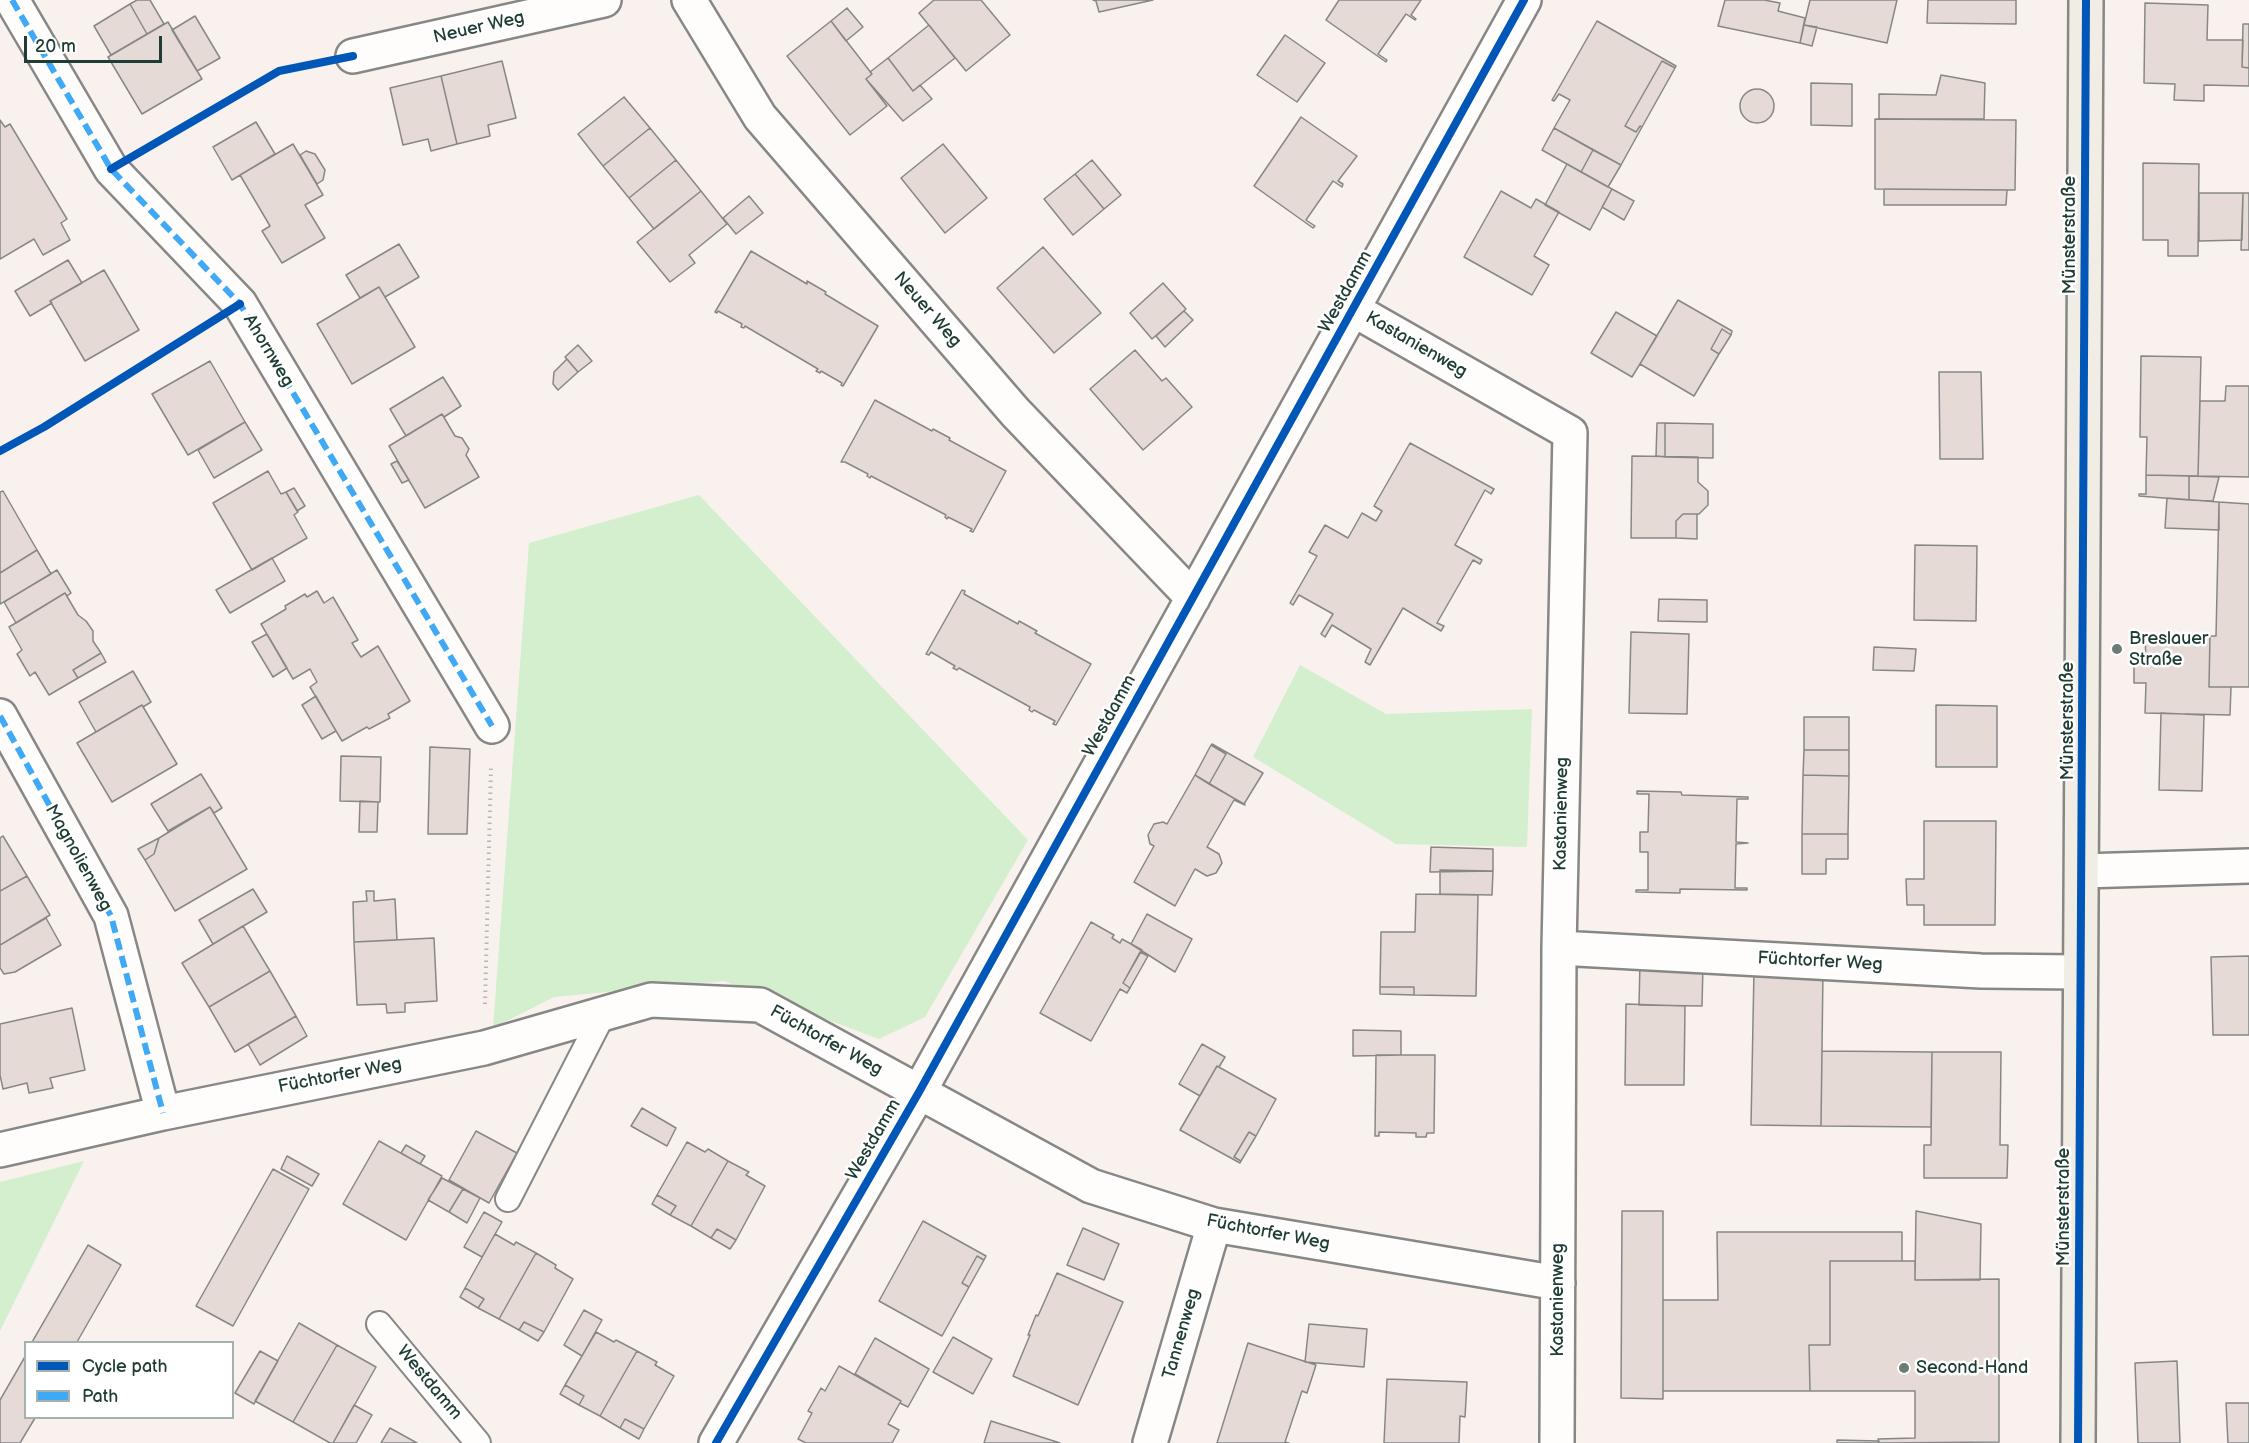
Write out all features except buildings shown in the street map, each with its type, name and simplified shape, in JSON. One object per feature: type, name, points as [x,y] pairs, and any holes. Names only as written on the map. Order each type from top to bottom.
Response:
[{"type":"main road","name":"Münsterstraße","points":[[2078,1443],[2086,0]]},
{"type":"street","name":"Ahornweg","points":[[12,0],[111,169],[240,304],[492,726]]},
{"type":"street","name":"Neuer Weg","points":[[353,56],[604,0]]},
{"type":"street","name":"Neuer Weg","points":[[689,0],[760,117],[1015,412],[1193,598]]},
{"type":"street","name":"Westdamm","points":[[716,1443],[919,1092],[1524,0]]},
{"type":"street","name":"Kastanienweg","points":[[1354,310],[1570,433],[1559,948],[1557,1443]]},
{"type":"street","name":"Magnolienweg","points":[[0,716],[111,916],[163,1113]]},
{"type":"street","points":[[2082,871],[2249,866]]},
{"type":"street","name":"Füchtorfer Weg","points":[[1559,948],[1981,971],[2080,972]]},
{"type":"street","name":"Füchtorfer Weg","points":[[0,1150],[163,1113],[484,1048],[651,1000],[760,1005],[1092,1186],[1214,1225],[1558,1283]]},
{"type":"street","name":"Tannenweg","points":[[1150,1443],[1214,1225]]},
{"type":"lane","points":[[508,1199],[603,1014]]},
{"type":"lane","name":"Westdamm","points":[[379,1324],[478,1443]]},
{"type":"path","points":[[484,1048],[492,726]]},
{"type":"green space","points":[[699,495],[1028,840],[925,1017],[879,1039],[724,981],[554,997],[493,1028],[529,543]]},
{"type":"green space","points":[[1300,665],[1386,714],[1532,709],[1527,847],[1396,844],[1253,757]]},
{"type":"green space","points":[[84,1161],[0,1331],[0,1182]]},
{"type":"marked path","points":[[12,0],[111,169],[240,304],[492,726]]},
{"type":"marked path","points":[[0,716],[111,916],[163,1113]]},
{"type":"cycle path","points":[[716,1443],[919,1092],[1524,0]]},
{"type":"cycle path","points":[[2078,1443],[2086,0]]},
{"type":"cycle path","points":[[111,169],[279,71],[353,56]]},
{"type":"cycle path","points":[[0,451],[44,427],[240,304]]},
{"type":"place","name":"Breslauer Straße","points":[[2117,649]]},
{"type":"place","name":"Second-Hand","points":[[1904,1368]]}]
